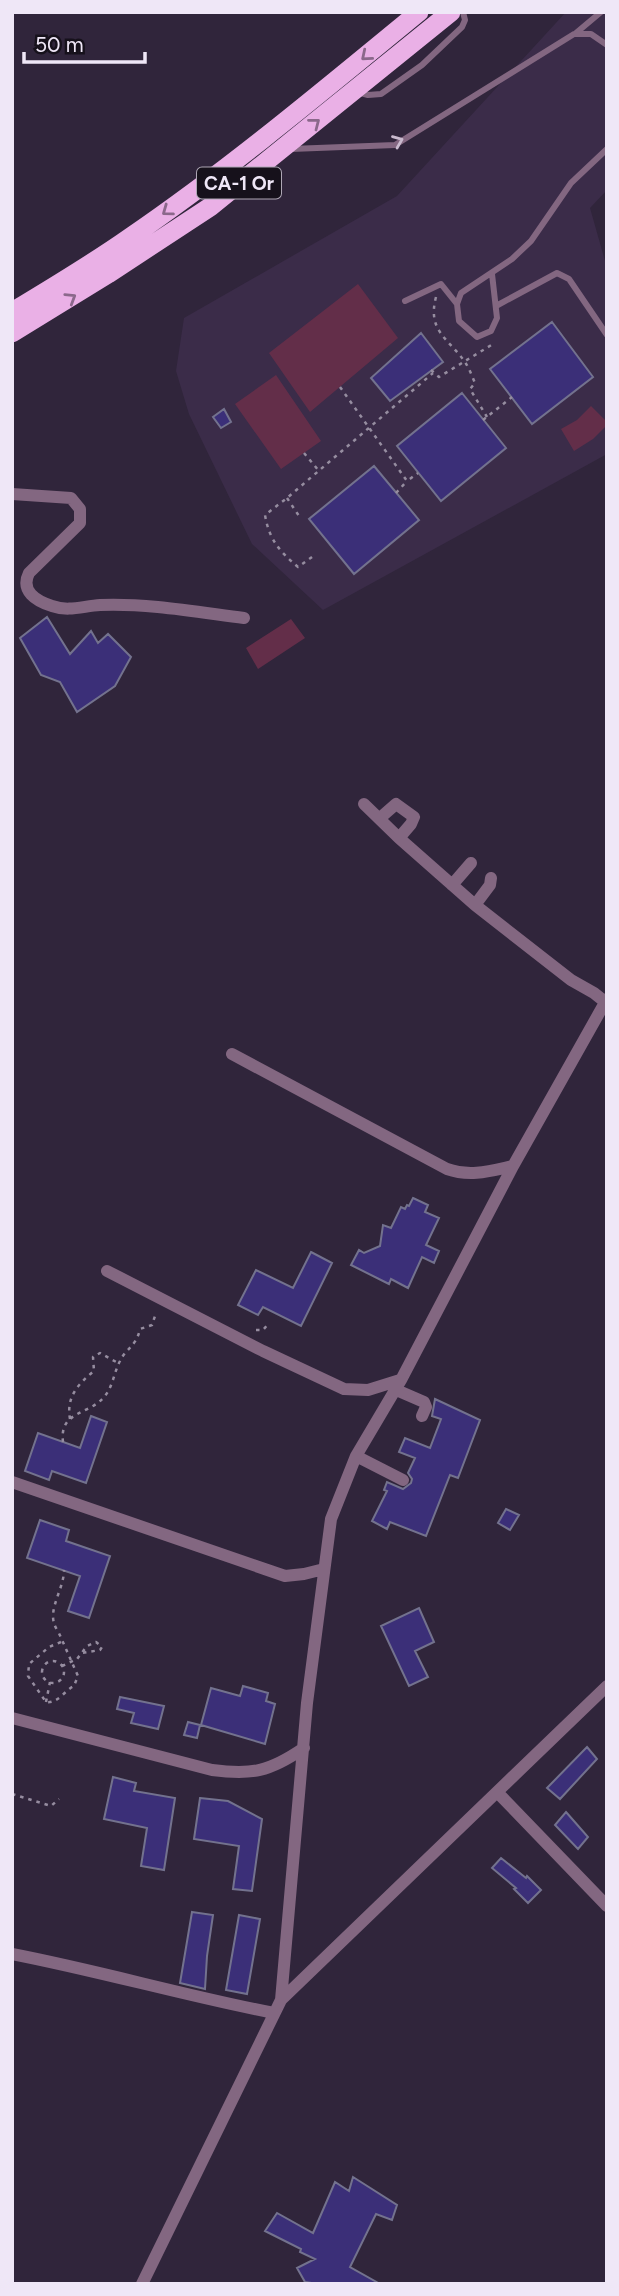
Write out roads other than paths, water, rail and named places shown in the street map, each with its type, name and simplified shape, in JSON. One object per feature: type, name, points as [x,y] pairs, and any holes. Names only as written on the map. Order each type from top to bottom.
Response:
[{"type":"highway","name":"CA-1 Or","points":[[12,312],[128,239],[196,190],[419,12]]},
{"type":"highway","name":"CA-1 Or","points":[[12,333],[209,207],[451,12]]},
{"type":"street","points":[[12,494],[71,498],[80,509],[80,523],[26,579],[26,588],[38,600],[65,609],[98,605],[170,609],[244,618]]},
{"type":"street","points":[[281,2000],[307,1703],[331,1519],[356,1456],[605,1000],[571,980],[475,905],[364,804]]},
{"type":"street","points":[[380,818],[396,804],[414,817],[399,838]]},
{"type":"street","points":[[452,885],[471,863]]},
{"type":"street","points":[[475,905],[490,885],[491,878]]},
{"type":"street","points":[[232,1054],[447,1169],[461,1174],[478,1174],[513,1166]]},
{"type":"street","points":[[107,1271],[344,1390],[368,1390],[397,1385],[424,1402],[426,1407],[422,1416]]},
{"type":"street","points":[[356,1456],[403,1480]]},
{"type":"street","points":[[12,1482],[285,1576],[324,1569]]},
{"type":"street","points":[[142,2284],[281,2000],[607,1686]]},
{"type":"street","points":[[12,1718],[212,1770],[243,1774],[266,1769],[304,1748]]},
{"type":"street","points":[[498,1793],[607,1906]]},
{"type":"street","points":[[12,1954],[274,2013]]},
{"type":"lane","points":[[355,91],[378,95],[422,65],[462,27],[465,20],[463,12]]},
{"type":"lane","points":[[282,150],[395,145],[574,34],[601,12]]},
{"type":"lane","points":[[574,34],[591,34],[607,45]]},
{"type":"lane","points":[[492,274],[497,318],[491,331],[477,337],[459,321],[457,304],[461,293],[470,285],[492,274],[531,241],[571,183],[607,149]]},
{"type":"lane","points":[[496,306],[557,273],[569,279],[607,335]]},
{"type":"lane","points":[[405,301],[441,284],[457,304]]}]
